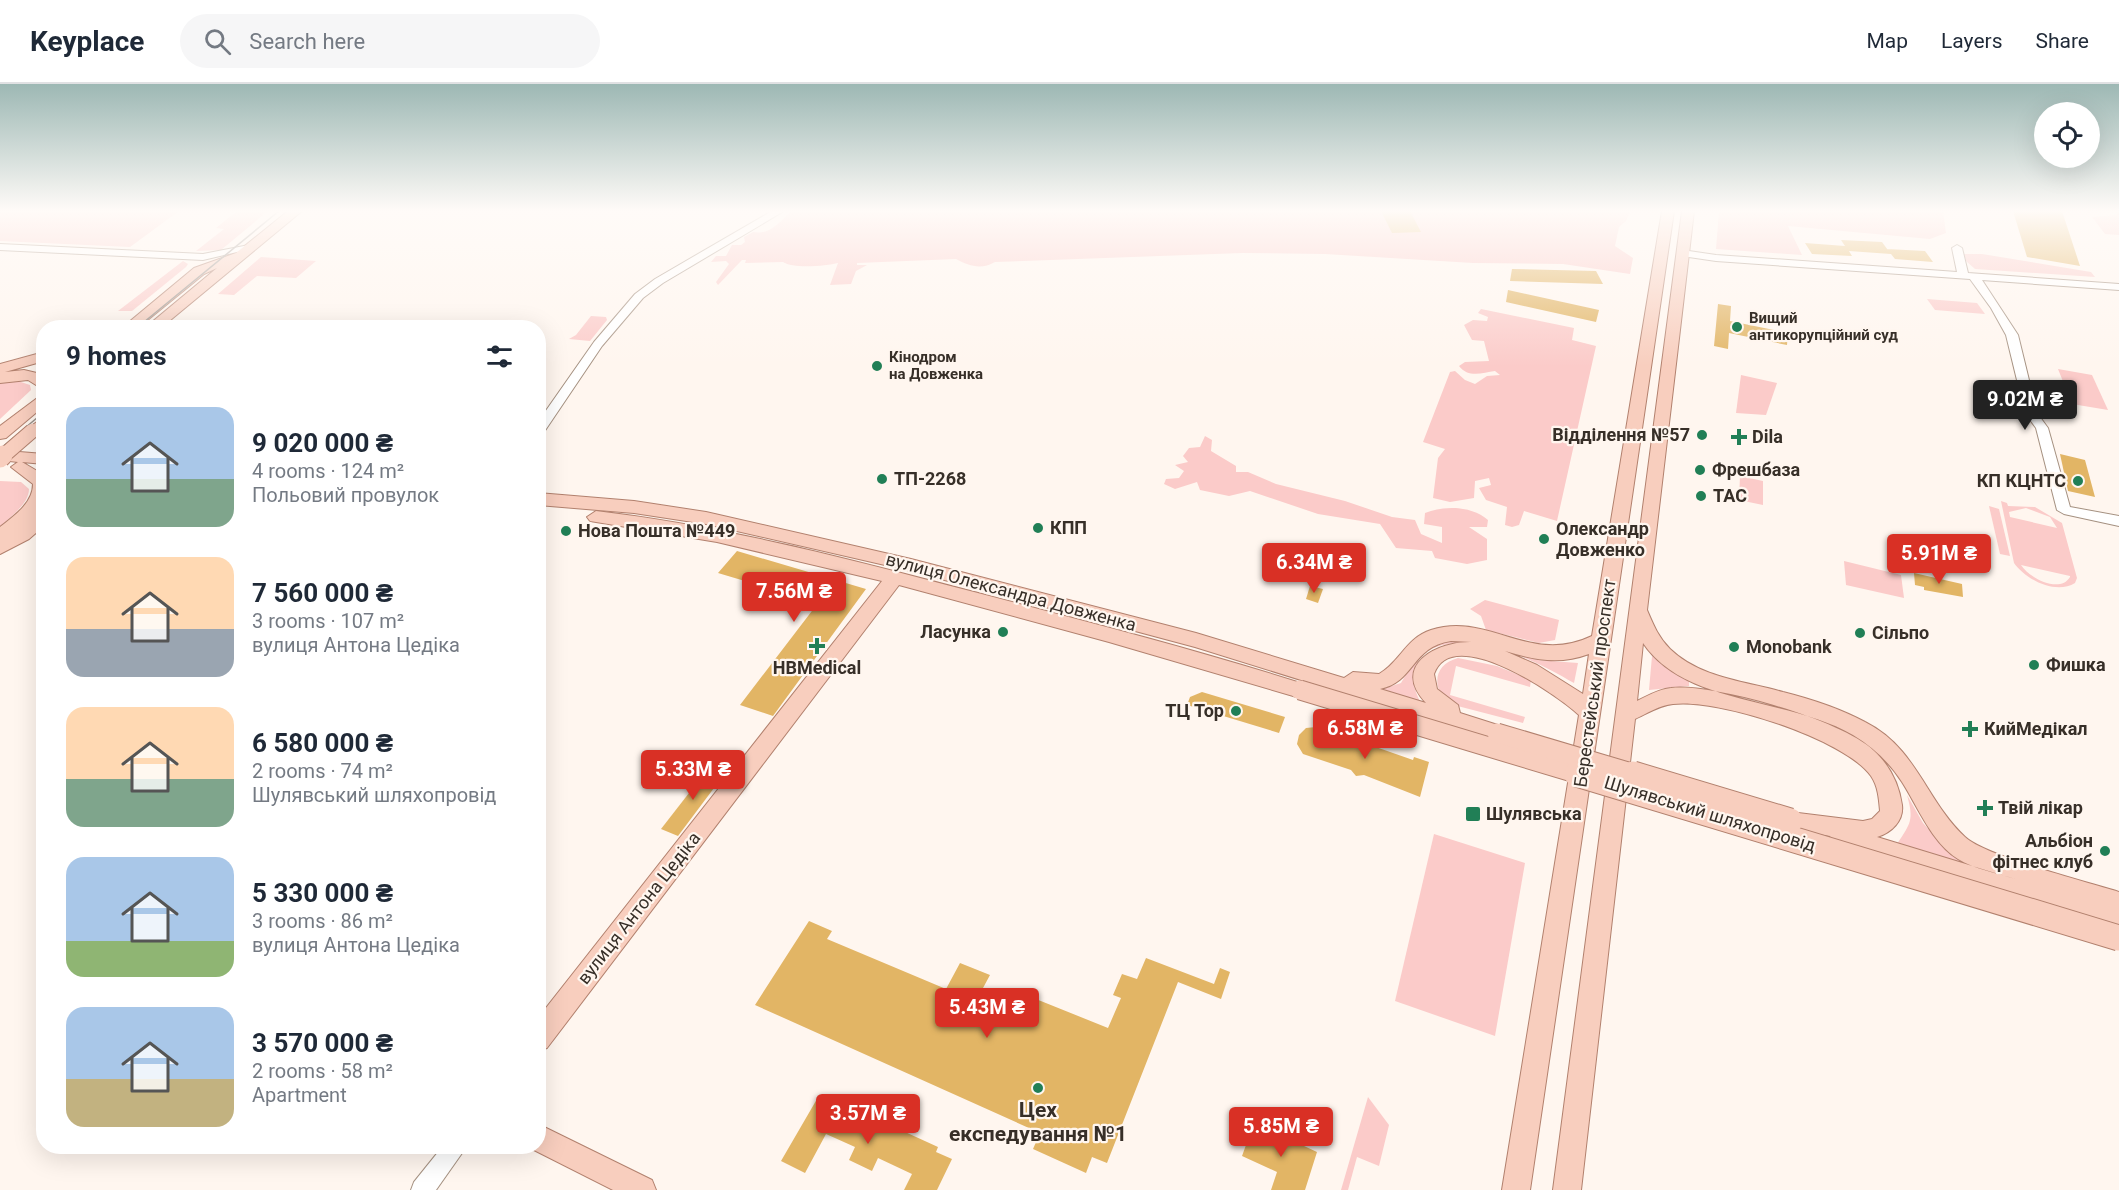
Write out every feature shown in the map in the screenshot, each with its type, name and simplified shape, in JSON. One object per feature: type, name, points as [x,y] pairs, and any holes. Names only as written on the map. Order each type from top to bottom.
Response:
[{"type":"main road","points":[[156,320],[179,286],[199,271],[202,263]]},
{"type":"main road","points":[[158,320],[232,263]]},
{"type":"main road","name":"Берестейський проспект","points":[[1516,1190],[1660,263]]},
{"type":"main road","name":"Берестейський проспект","points":[[1567,1190],[1681,263]]},
{"type":"main road","points":[[0,369],[36,358]]},
{"type":"main road","points":[[0,378],[31,375],[36,377]]},
{"type":"main road","points":[[24,415],[36,398]]},
{"type":"main road","points":[[3,432],[36,405]]},
{"type":"main road","points":[[0,457],[36,428]]},
{"type":"main road","points":[[0,457],[33,460]]},
{"type":"main road","points":[[0,465],[33,460]]},
{"type":"main road","points":[[0,535],[36,500]]},
{"type":"main road","name":"вулиця Олександра Довженка","points":[[546,500],[634,507],[706,518],[912,565],[1196,640],[1301,682]]},
{"type":"main road","name":"вулиця Олександра Довженка","points":[[546,512],[700,531],[894,578],[1189,656],[1301,682]]},
{"type":"main road","points":[[0,548],[23,535],[36,523]]},
{"type":"main road","name":"вулиця Антона Цедіка","points":[[546,1029],[894,578]]},
{"type":"main road","points":[[1637,606],[1644,631],[1655,648],[1685,672],[1704,680],[1838,717],[1879,742],[1899,760],[1940,827],[1966,854],[2118,920]]},
{"type":"main road","points":[[1196,640],[1260,652],[1359,681],[1379,683],[1392,679],[1410,653],[1421,643],[1435,636],[1482,637],[1531,650],[1562,654],[1601,640]]},
{"type":"main road","points":[[1497,733],[1436,704],[1427,694],[1423,684],[1425,671],[1438,654],[1462,648],[1474,650],[1554,682],[1591,713]]},
{"type":"main road","name":"Шулявський шляхопровід","points":[[1301,682],[1497,733],[2118,920]]},
{"type":"main road","name":"Шулявський шляхопровід","points":[[1301,682],[2118,920]]},
{"type":"main road","points":[[1624,715],[1668,696],[1687,695],[1820,727],[1852,745],[1871,762],[1892,799],[1892,814],[1879,827],[1863,831],[1790,821]]},
{"type":"main road","points":[[546,1141],[642,1190]]},
{"type":"street","points":[[175,309],[180,301],[215,270],[208,263]]},
{"type":"street","points":[[546,420],[598,344],[639,296],[691,263]]},
{"type":"street","points":[[1781,263],[2119,286]]},
{"type":"street","points":[[1963,263],[1968,276],[1996,307],[2012,335],[2031,413],[2042,428],[2064,510],[2119,521]]},
{"type":"street","points":[[422,1190],[450,1154]]},
{"type":"shaded area","points":[[181,263],[188,264],[132,311],[118,311]]},
{"type":"shaded area","points":[[254,263],[314,263],[296,278],[257,276],[234,295],[218,294]]},
{"type":"shaded area","points":[[728,263],[739,263],[718,285],[716,282],[729,264]]},
{"type":"shaded area","points":[[785,263],[867,263],[857,263],[857,265],[867,265],[856,271],[851,284],[830,285],[838,263],[818,266]]},
{"type":"shaded area","points":[[964,263],[993,263],[980,266]]},
{"type":"shaded area","points":[[1467,263],[1632,263],[1630,274],[1563,264]]},
{"type":"shaded area","points":[[1968,263],[2034,263],[2091,272],[2095,277],[1975,269]]},
{"type":"shaded area","points":[[1927,299],[1977,303],[1985,314],[1935,310]]},
{"type":"shaded area","points":[[1481,309],[1574,328],[1572,340],[1596,346],[1557,521],[1524,511],[1519,525],[1512,527],[1505,525],[1507,507],[1486,500],[1479,488],[1491,485],[1489,478],[1475,481],[1474,498],[1450,502],[1433,498],[1438,458],[1445,449],[1423,442],[1450,372],[1455,371],[1465,380],[1475,384],[1487,376],[1500,375],[1495,371],[1471,373],[1459,366],[1465,362],[1489,361],[1484,341],[1472,340],[1464,325],[1473,320],[1487,321],[1488,317],[1478,313]]},
{"type":"shaded area","points":[[591,316],[606,317],[607,320],[590,341],[569,339],[576,335]]},
{"type":"shaded area","points":[[2058,369],[2092,375],[2108,410],[2072,404]]},
{"type":"shaded area","points":[[1741,375],[1777,383],[1766,415],[1736,413]]},
{"type":"shaded area","points":[[18,381],[30,385],[31,390],[0,419],[0,383]]},
{"type":"shaded area","points":[[1205,436],[1212,440],[1211,451],[1236,466],[1236,472],[1248,472],[1276,484],[1345,501],[1392,517],[1415,520],[1421,534],[1442,543],[1442,527],[1424,524],[1425,513],[1458,508],[1482,515],[1488,520],[1487,527],[1469,527],[1487,539],[1487,560],[1467,564],[1435,558],[1432,551],[1396,548],[1380,524],[1318,514],[1250,491],[1229,496],[1200,490],[1197,482],[1175,489],[1164,484],[1166,479],[1179,478],[1184,471],[1175,465],[1188,462],[1183,456],[1189,448],[1200,447]]},
{"type":"shaded area","points":[[1740,476],[1763,481],[1763,505],[1739,500]]},
{"type":"shaded area","points":[[0,481],[21,482],[29,489],[26,500],[0,527]]},
{"type":"shaded area","points":[[2001,501],[2007,503],[2008,506],[2035,507],[2062,523],[2077,578],[2075,583],[2067,586],[2042,584],[2026,575],[2014,563]],"holes":[[[2026,508],[2050,517],[2057,528],[2010,517],[2009,512]],[[2021,565],[2070,576],[2070,577],[2065,582],[2052,584],[2037,579]]]},
{"type":"shaded area","points":[[1989,506],[1999,509],[2010,556],[2000,554]]},
{"type":"shaded area","points":[[1844,561],[1901,575],[1904,598],[1846,585]]},
{"type":"shaded area","points":[[1485,600],[1559,620],[1555,640],[1539,643],[1486,630],[1481,616],[1470,609]]},
{"type":"shaded area","points":[[1452,640],[1481,643],[1538,660],[1578,663],[1574,683],[1539,664],[1500,649],[1479,644],[1459,643],[1440,646],[1422,654],[1414,672],[1415,690],[1421,703],[1373,692],[1401,683],[1418,654],[1439,642]]},
{"type":"shaded area","points":[[1652,656],[1689,680],[1689,686],[1649,690]]},
{"type":"shaded area","points":[[1458,658],[1497,666],[1531,680],[1530,687],[1456,666],[1450,695],[1525,717],[1523,723],[1446,703],[1439,689],[1438,676],[1444,665]]},
{"type":"shaded area","points":[[1907,795],[1923,823],[1948,851],[1985,867],[1987,872],[1897,844],[1910,821]]},
{"type":"shaded area","points":[[1434,834],[1525,863],[1495,1036],[1395,1001]]},
{"type":"shaded area","points":[[1368,1097],[1389,1125],[1379,1166],[1357,1157],[1348,1190],[1341,1190]]},
{"type":"building","points":[[2060,263],[2079,263],[2080,266]]},
{"type":"building","points":[[1512,269],[1596,271],[1603,284],[1510,281]]},
{"type":"building","points":[[1508,290],[1599,310],[1596,322],[1506,302]]},
{"type":"building","name":"Вищий антикорупційний суд","points":[[1718,304],[1731,306],[1730,321],[1788,333],[1787,345],[1729,333],[1728,349],[1714,346]]},
{"type":"building","name":"КП КЦНТС","points":[[2060,454],[2085,460],[2095,497],[2068,491]]},
{"type":"building","points":[[737,551],[866,589],[773,716],[740,705],[818,603],[718,573]]},
{"type":"building","points":[[1914,573],[1962,584],[1963,597],[1924,590],[1924,587],[1915,585]]},
{"type":"building","points":[[1310,586],[1323,589],[1318,603],[1306,599]]},
{"type":"building","name":"ТЦ Тор","points":[[1202,692],[1285,717],[1279,733],[1187,705],[1190,697]]},
{"type":"building","points":[[1316,727],[1331,735],[1338,734],[1342,739],[1350,738],[1413,760],[1414,757],[1429,762],[1420,797],[1364,775],[1356,776],[1351,770],[1303,754],[1297,744],[1299,735],[1306,728]]},
{"type":"building","points":[[710,766],[726,772],[678,836],[661,829]]},
{"type":"building","name":"Цех експедування №1","points":[[809,921],[832,931],[827,939],[946,989],[960,963],[990,975],[976,1001],[1000,1012],[1011,989],[1108,1028],[1121,998],[1113,995],[1122,974],[1137,979],[1146,958],[1214,984],[1220,968],[1230,972],[1221,999],[1178,982],[1107,1163],[1092,1157],[1086,1173],[1033,1149],[1040,1133],[755,1005]]},
{"type":"building","points":[[817,1099],[832,1106],[835,1100],[938,1147],[936,1152],[952,1159],[937,1190],[904,1190],[912,1174],[878,1158],[872,1171],[849,1160],[855,1147],[826,1134],[805,1173],[781,1161]]},
{"type":"building","points":[[1254,1123],[1317,1152],[1305,1190],[1271,1190],[1277,1172],[1242,1156]]},
{"type":"tram line","points":[[147,320],[216,263]]},
{"type":"tram line","points":[[0,449],[36,419]]},
{"type":"place","name":"Вищий антикорупційний суд","points":[[1737,327]]},
{"type":"place","name":"Кінодром на Довженка","points":[[877,366]]},
{"type":"place","name":"Відділення №57","points":[[1702,435]]},
{"type":"place","name":"Dila","points":[[1739,437]]},
{"type":"place","name":"Фрешбаза","points":[[1700,470]]},
{"type":"place","name":"ТП-2268","points":[[882,479]]},
{"type":"place","name":"КП КЦНТС","points":[[2078,481]]},
{"type":"place","name":"ТАС","points":[[1701,496]]},
{"type":"place","name":"КПП","points":[[1038,528]]},
{"type":"place","name":"Нова Пошта №449","points":[[566,531]]},
{"type":"place","name":"Олександр Довженко","points":[[1544,539]]},
{"type":"place","name":"Ласунка","points":[[1003,632]]},
{"type":"place","name":"Сільпо","points":[[1860,633]]},
{"type":"place","name":"HBMedical","points":[[817,646]]},
{"type":"place","name":"Monobank","points":[[1734,647]]},
{"type":"place","name":"Фишка","points":[[2034,665]]},
{"type":"place","name":"ТЦ Тор","points":[[1236,711]]},
{"type":"place","name":"КийМедікал","points":[[1970,729]]},
{"type":"place","name":"Твій лікар","points":[[1985,808]]},
{"type":"place","name":"Шулявська","points":[[1473,814]]},
{"type":"place","name":"Альбіон фітнес клуб","points":[[2105,851]]},
{"type":"place","name":"Цех експедування №1","points":[[1038,1088]]}]
